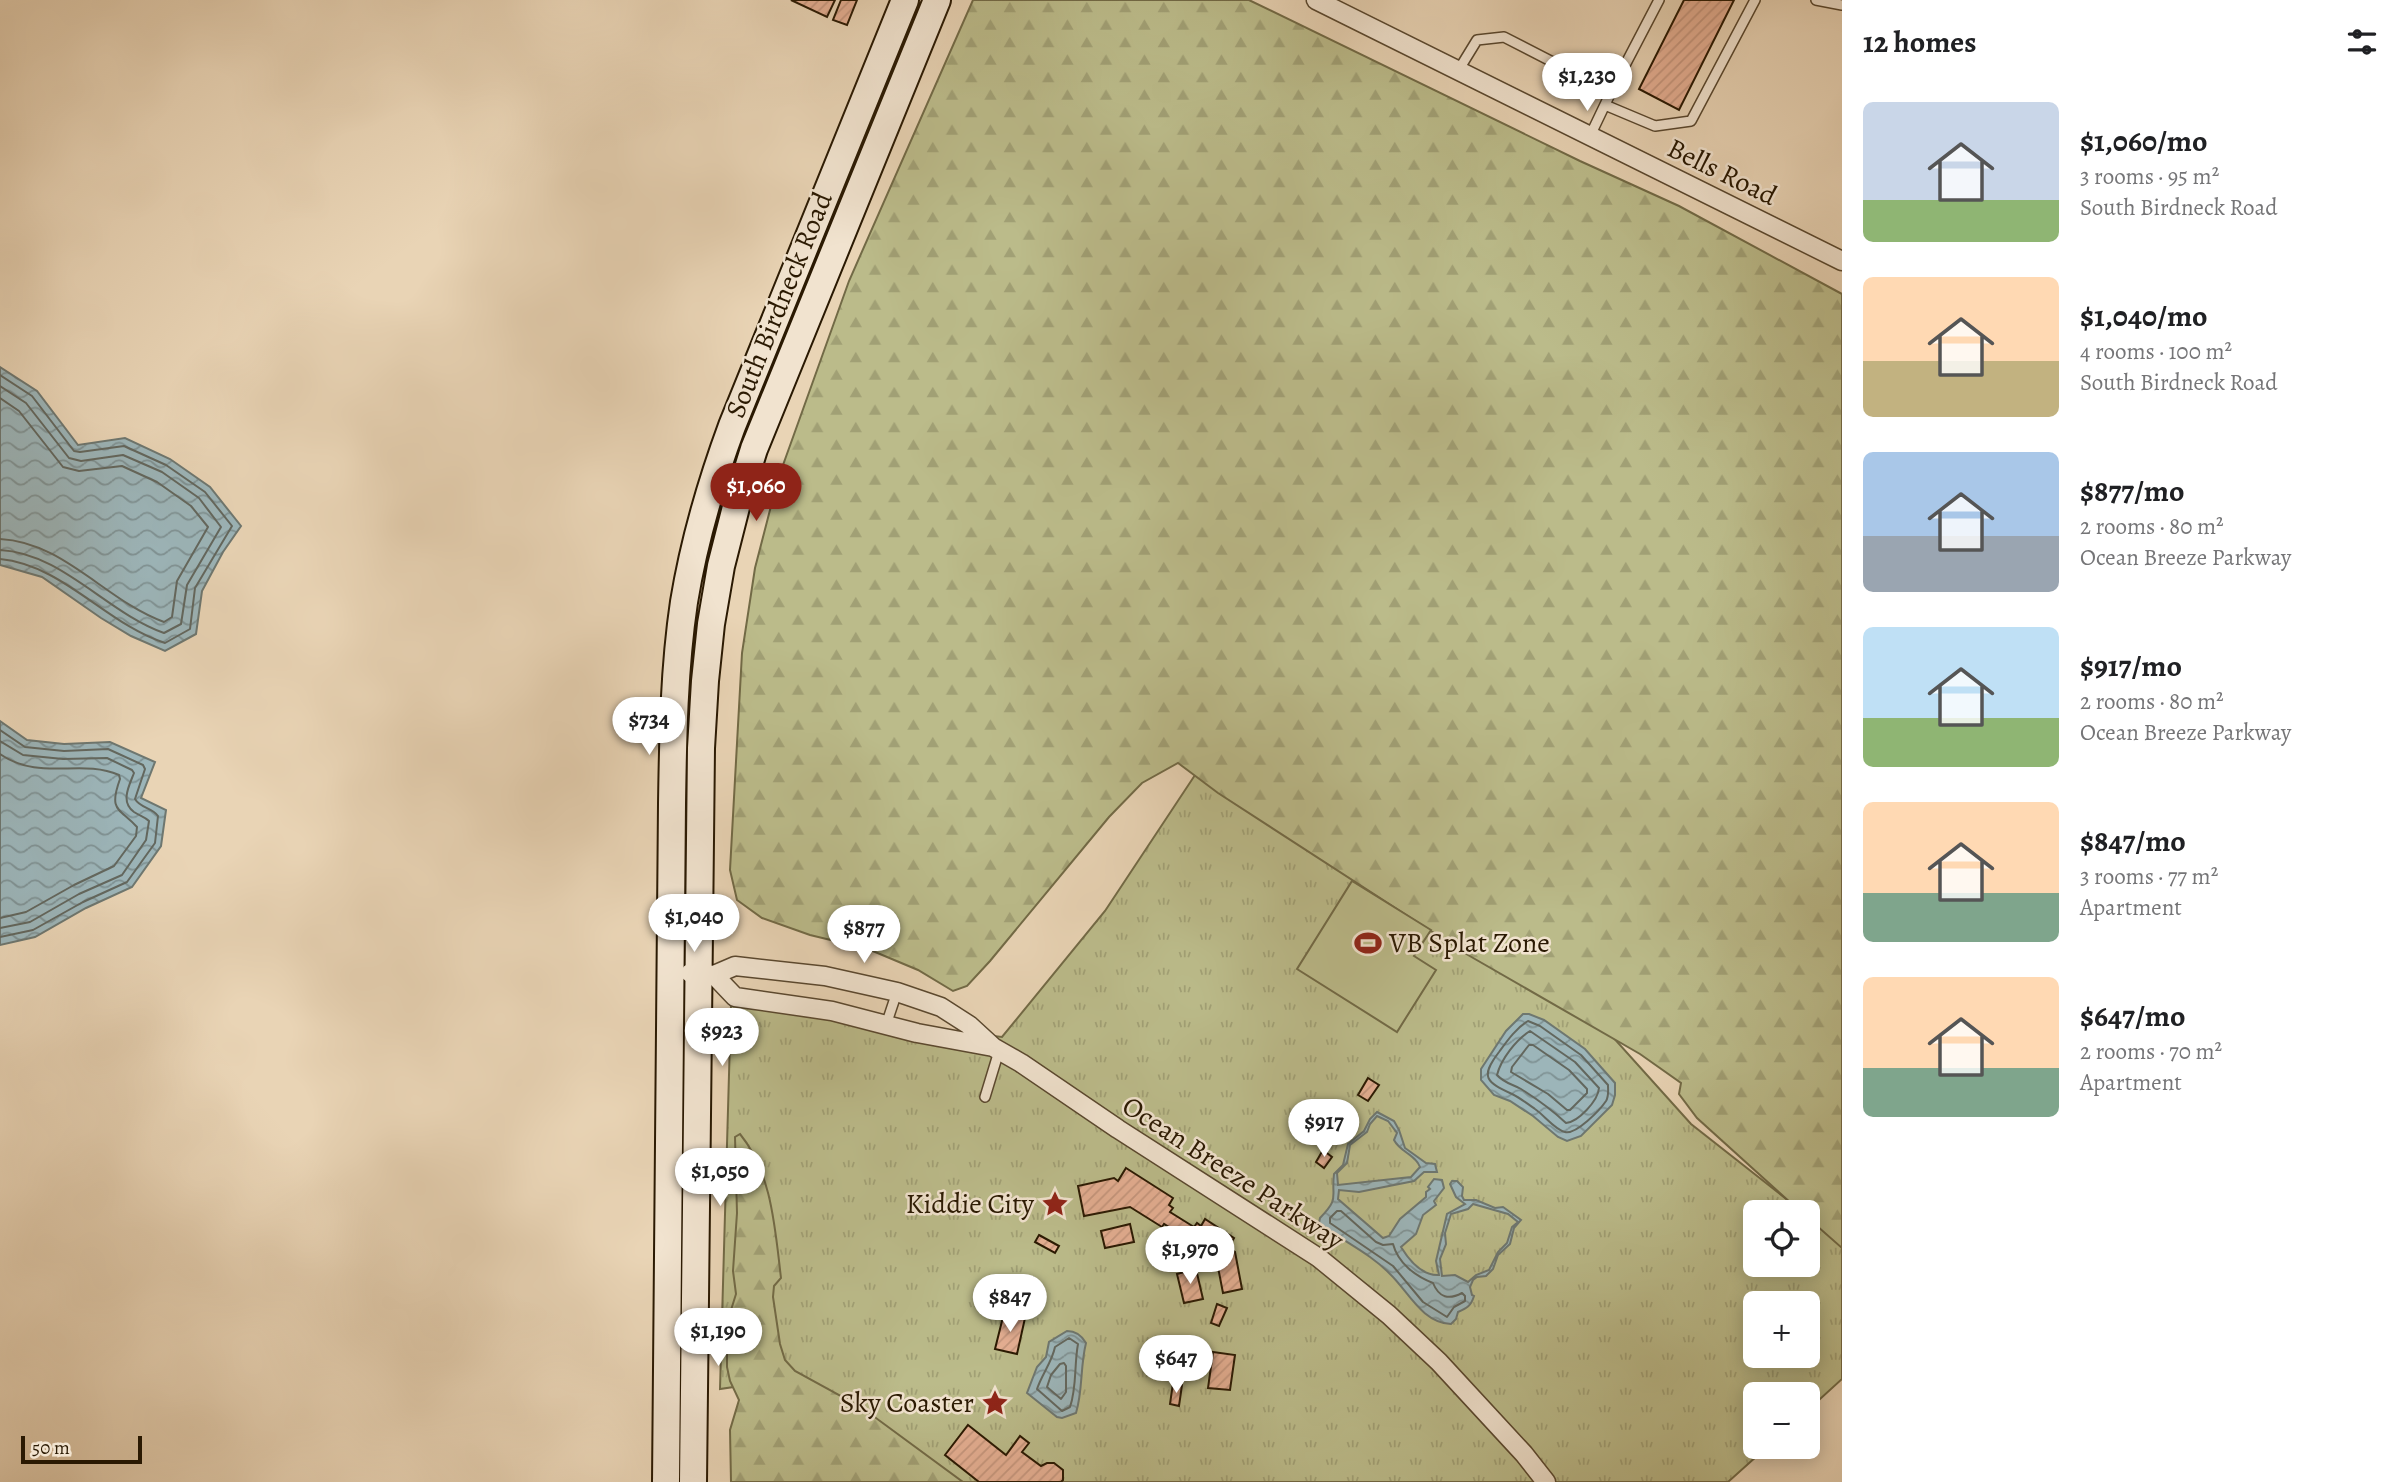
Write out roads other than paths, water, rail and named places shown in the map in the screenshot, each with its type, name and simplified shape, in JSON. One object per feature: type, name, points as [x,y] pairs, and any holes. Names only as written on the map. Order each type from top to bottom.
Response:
[{"type":"main road","name":"South Birdneck Road","points":[[666,1482],[669,971],[674,695],[684,603],[713,477],[905,0]]},
{"type":"main road","name":"South Birdneck Road","points":[[693,1482],[707,975],[701,748],[711,624],[733,519],[754,449],[937,0]]},
{"type":"street","name":"Bells Road","points":[[1315,0],[1842,261]]},
{"type":"street","name":"Ocean Breeze Parkway","points":[[669,971],[707,975],[735,966],[825,976],[897,992],[942,1007],[969,1025],[996,1049],[1319,1258],[1389,1315],[1439,1362],[1524,1454],[1546,1482]]},
{"type":"street","name":"Ocean Breeze Parkway","points":[[707,975],[735,997],[832,1011],[996,1049]]},
{"type":"lane","points":[[1590,136],[1659,0]]},
{"type":"lane","points":[[1605,105],[1655,126],[1691,121],[1755,0]]},
{"type":"lane","points":[[1816,0],[1842,5]]},
{"type":"lane","points":[[1458,71],[1477,40],[1504,37],[1611,92]]},
{"type":"lane","points":[[886,1025],[897,992]]},
{"type":"lane","points":[[985,1097],[996,1049]]},
{"type":"water","points":[[0,367],[37,391],[78,445],[125,438],[170,459],[210,487],[241,526],[202,591],[196,634],[165,651],[131,636],[101,618],[42,577],[0,565]]},
{"type":"water","points":[[0,721],[27,740],[64,744],[110,742],[155,762],[141,798],[166,810],[161,846],[132,887],[86,908],[35,937],[0,945]]},
{"type":"water","points":[[1523,1014],[1544,1020],[1585,1049],[1615,1083],[1612,1105],[1581,1136],[1567,1141],[1558,1137],[1533,1116],[1510,1101],[1494,1095],[1481,1080],[1481,1069],[1506,1031]]},
{"type":"water","points":[[1377,1112],[1394,1121],[1405,1148],[1426,1163],[1435,1164],[1437,1172],[1424,1172],[1414,1181],[1359,1192],[1339,1190],[1338,1199],[1383,1238],[1389,1236],[1400,1219],[1426,1197],[1426,1192],[1430,1189],[1428,1187],[1434,1179],[1442,1180],[1444,1188],[1434,1201],[1436,1205],[1423,1215],[1416,1234],[1401,1247],[1422,1270],[1439,1275],[1436,1261],[1447,1214],[1465,1204],[1456,1197],[1450,1184],[1452,1181],[1457,1181],[1463,1187],[1464,1200],[1476,1200],[1495,1208],[1503,1207],[1521,1220],[1514,1228],[1510,1244],[1498,1255],[1493,1269],[1486,1276],[1473,1280],[1470,1287],[1474,1296],[1471,1302],[1458,1312],[1451,1324],[1432,1318],[1424,1312],[1382,1267],[1319,1223],[1332,1201],[1334,1174],[1343,1165],[1348,1144],[1364,1131]],"holes":[[[1377,1116],[1388,1121],[1397,1133],[1394,1140],[1420,1167],[1411,1177],[1338,1185],[1337,1173],[1347,1163],[1350,1145],[1367,1132]],[[1473,1204],[1508,1214],[1518,1222],[1512,1227],[1507,1243],[1498,1252],[1489,1270],[1476,1275],[1468,1282],[1455,1275],[1442,1276],[1440,1259],[1446,1244],[1445,1233],[1451,1214],[1468,1209]]]},
{"type":"water","points":[[1067,1331],[1078,1334],[1086,1343],[1076,1413],[1062,1418],[1027,1393],[1037,1367],[1046,1357],[1049,1342]]},
{"type":"place","name":"VB Splat Zone","points":[[1368,943]]},
{"type":"place","name":"Kiddie City","points":[[1055,1204]]},
{"type":"place","name":"Sky Coaster","points":[[995,1403]]}]
